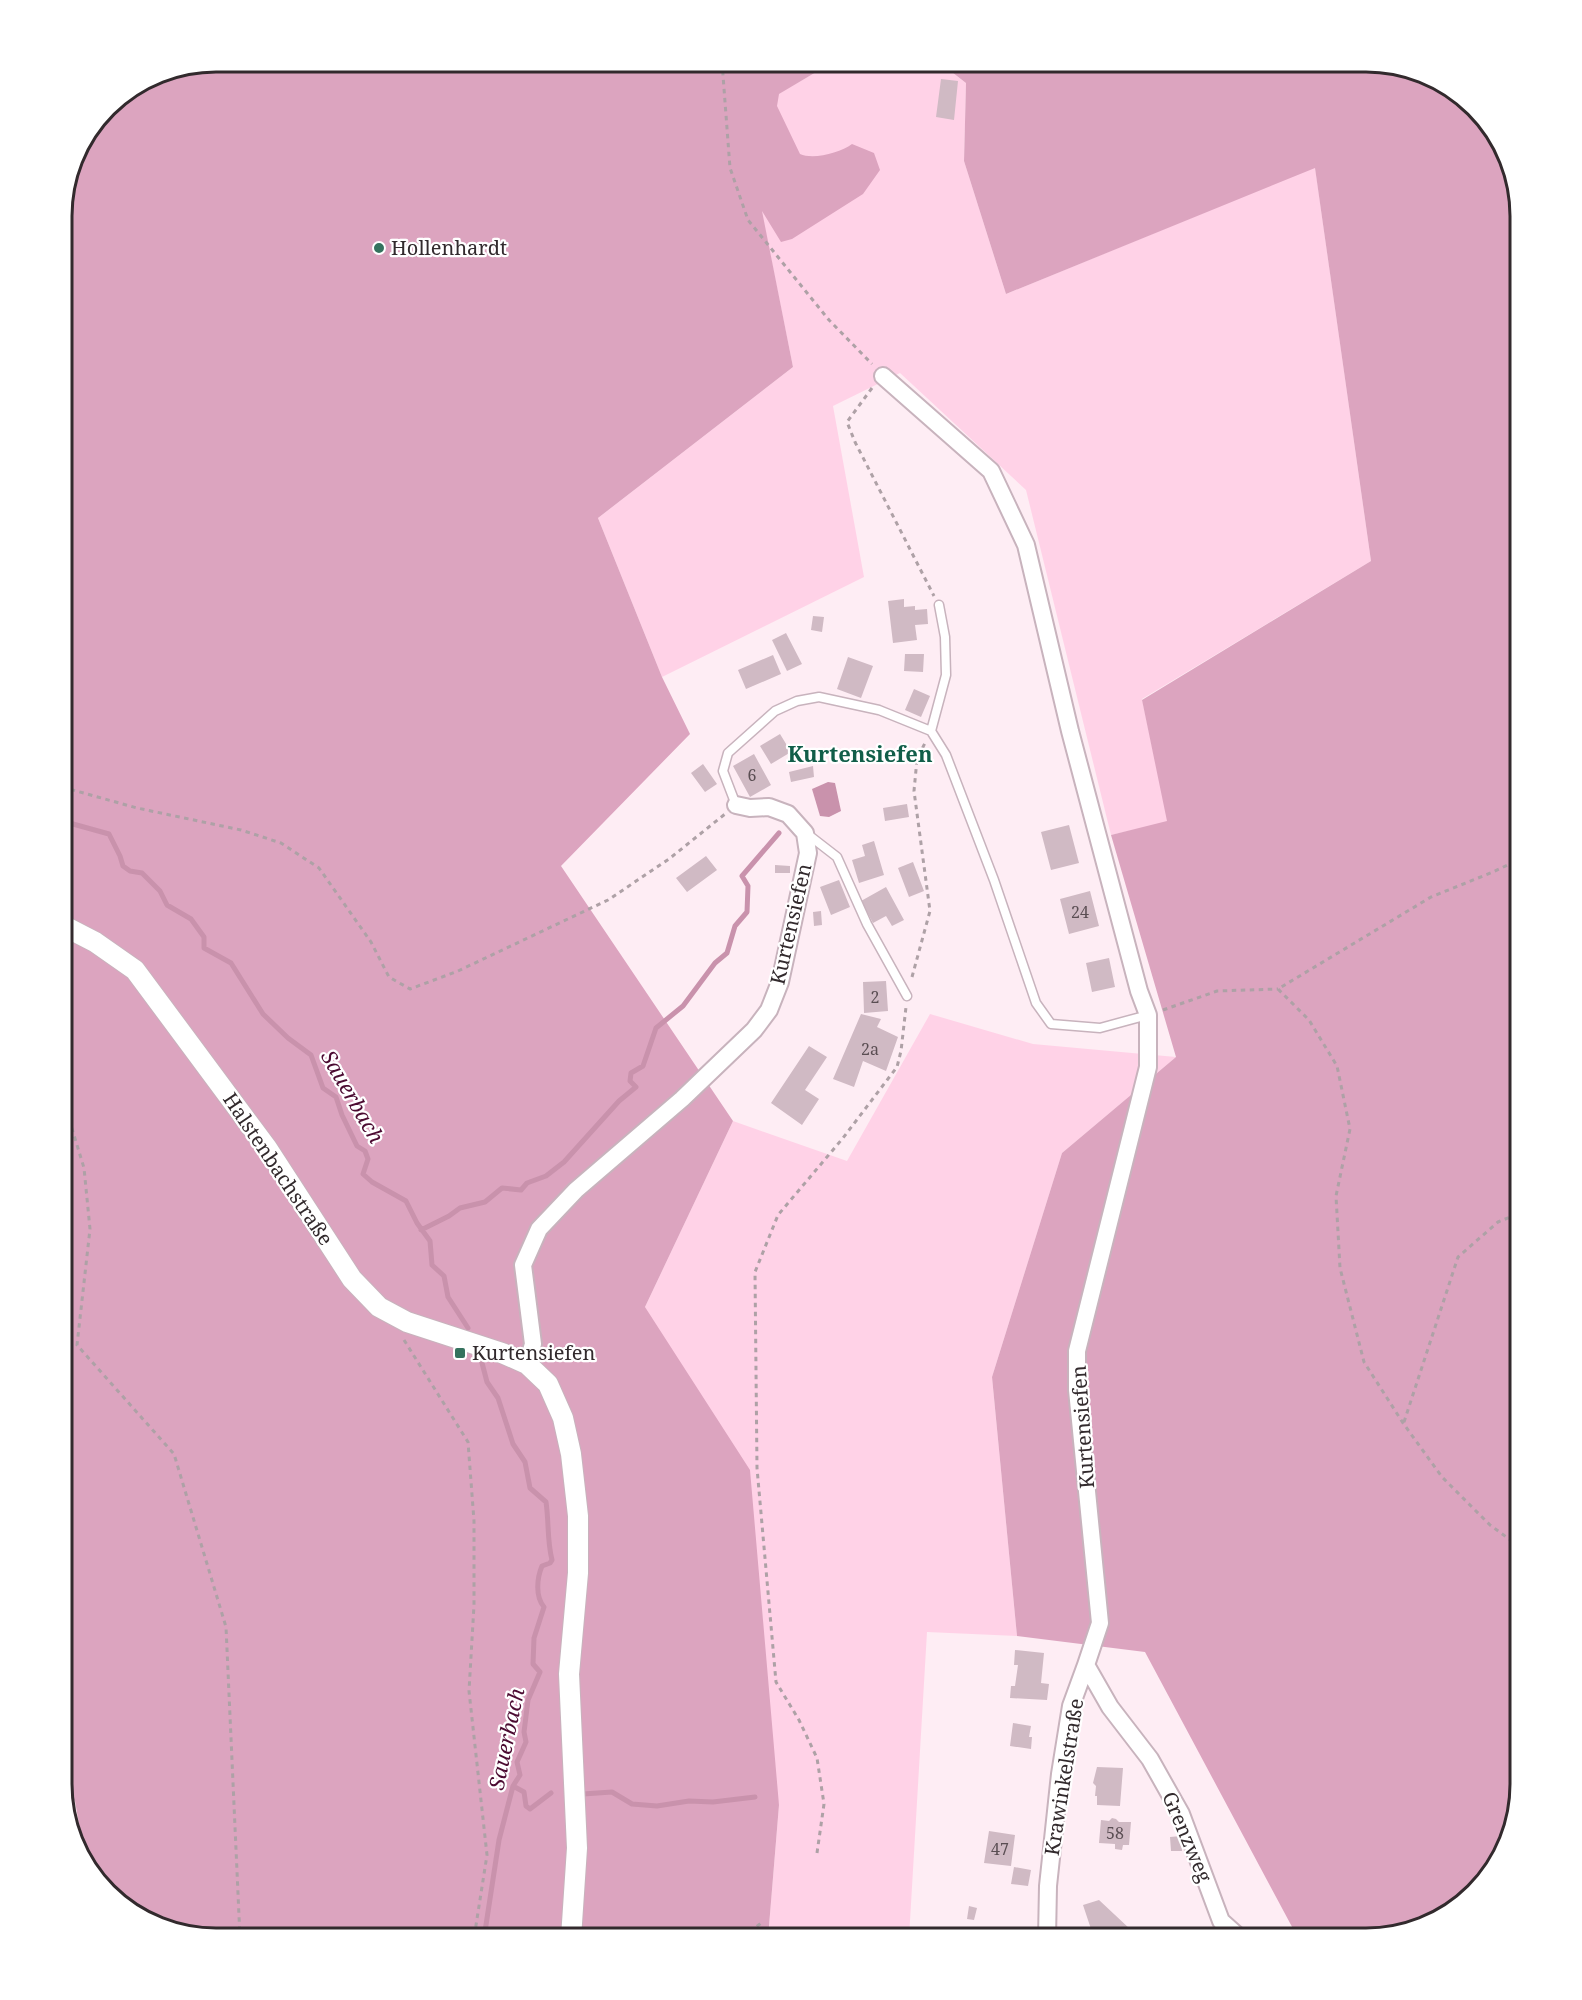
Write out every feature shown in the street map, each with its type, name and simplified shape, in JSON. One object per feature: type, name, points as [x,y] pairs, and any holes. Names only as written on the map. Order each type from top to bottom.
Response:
[{"type":"street","name":"Kurtensiefen","points":[[883,376],[991,471],[1026,545],[1076,754],[1139,991],[1148,1016],[1148,1067],[1077,1351],[1077,1390],[1101,1623],[1086,1665]]},
{"type":"street","points":[[736,805],[750,808],[769,807],[788,814],[805,833]]},
{"type":"street","name":"Kurtensiefen","points":[[527,1364],[533,1344],[523,1265],[539,1229],[576,1190],[690,1092],[754,1030],[770,1010],[780,982],[808,853],[805,833]]},
{"type":"street","name":"Halstenbachstraße","points":[[72,930],[95,942],[135,970],[267,1148],[352,1279],[379,1307],[407,1322],[502,1353],[527,1364]]},
{"type":"street","points":[[527,1364],[548,1384],[563,1418],[571,1454],[578,1516],[578,1573],[569,1674],[577,1848],[572,1928]]},
{"type":"street","name":"Krawinkelstraße","points":[[1086,1665],[1110,1707]]},
{"type":"street","name":"Krawinkelstraße","points":[[1047,1928],[1048,1886],[1060,1774],[1071,1706],[1086,1665]]},
{"type":"street","name":"Grenzweg","points":[[1110,1707],[1150,1759],[1176,1804],[1221,1922],[1228,1928]]},
{"type":"lane","points":[[931,731],[946,675],[945,637],[939,605]]},
{"type":"lane","points":[[736,805],[723,771],[728,753],[775,711],[797,701],[819,697],[879,710],[931,731],[950,766],[994,880],[1036,1003],[1052,1024],[1100,1028],[1148,1016]]},
{"type":"lane","points":[[805,833],[837,857],[867,924],[907,996]]},
{"type":"path","points":[[723,72],[730,168],[748,220],[829,320],[883,376],[864,397],[847,422],[855,442],[939,605]]},
{"type":"path","points":[[817,1853],[824,1804],[817,1758],[799,1720],[776,1682],[756,1468],[755,1272],[778,1215],[843,1138],[897,1067],[907,996],[930,911],[914,791],[917,759],[931,731]]},
{"type":"path","points":[[72,790],[137,808],[241,830],[282,843],[319,868],[371,942],[389,977],[410,988],[458,971],[608,900],[669,859],[736,805]]},
{"type":"path","points":[[1148,1016],[1217,991],[1278,989],[1431,897],[1510,864]]},
{"type":"path","points":[[1278,989],[1309,1020],[1337,1066],[1350,1129],[1336,1196],[1340,1268],[1364,1362],[1403,1423],[1442,1477],[1490,1525],[1510,1539]]},
{"type":"path","points":[[72,1129],[84,1168],[90,1229],[77,1345],[174,1454],[226,1627],[240,1928]]},
{"type":"path","points":[[1403,1423],[1458,1257],[1498,1222],[1510,1217]]},
{"type":"path","points":[[407,1322],[404,1340],[468,1442],[474,1521],[474,1605],[469,1691],[487,1855],[476,1928]]},
{"type":"path","points":[[755,1928],[761,1923]]},
{"type":"shaded area","points":[[816,72],[952,72],[966,83],[964,161],[1006,294],[1315,167],[1371,561],[1142,699],[1168,822],[1111,835],[1026,490],[900,373],[833,406],[864,577],[662,677],[598,518],[793,367],[761,209],[778,94]]},
{"type":"shaded area","points":[[816,72],[779,94],[777,106],[800,154],[805,156],[826,155],[852,144],[874,153],[880,170],[863,194],[792,239],[781,242],[762,211],[793,367],[598,518],[662,677],[690,734],[561,866],[733,1121],[645,1307],[750,1470],[779,1805],[769,1928],[197,1927],[152,1913],[136,1904],[108,1879],[91,1856],[83,1839],[73,1799],[72,1784],[72,206],[83,161],[102,128],[128,102],[161,83],[197,73]]},
{"type":"shaded area","points":[[952,72],[1376,72],[1394,75],[1438,91],[1468,114],[1486,136],[1495,152],[1507,188],[1510,206],[1509,1803],[1495,1848],[1474,1879],[1446,1904],[1403,1923],[1366,1928],[1293,1928],[1145,1652],[1017,1636],[992,1377],[1062,1153],[1176,1057],[1111,835],[1167,821],[1142,700],[1371,561],[1315,168],[1006,294],[964,161],[966,83]]},
{"type":"shaded area","points":[[828,782],[835,783],[841,811],[829,817],[820,816],[812,789]]},
{"type":"shaded area","points":[[930,1014],[1033,1044],[1176,1057],[1062,1153],[992,1377],[1017,1636],[927,1632],[910,1928],[769,1928],[779,1805],[645,1307],[733,1121],[847,1161]]},
{"type":"building","points":[[941,79],[958,81],[954,120],[936,117]]},
{"type":"building","points":[[904,599],[904,607],[915,606],[915,610],[927,609],[928,624],[915,625],[917,640],[893,643],[888,601]]},
{"type":"building","points":[[813,616],[824,617],[822,632],[811,630]]},
{"type":"building","points":[[786,633],[802,664],[787,671],[772,640]]},
{"type":"building","points":[[905,654],[924,654],[923,672],[904,671]]},
{"type":"building","points":[[773,655],[781,674],[746,689],[738,670]]},
{"type":"building","points":[[848,657],[873,666],[861,698],[837,689]]},
{"type":"building","points":[[914,689],[930,696],[921,717],[905,710]]},
{"type":"building","points":[[780,734],[791,752],[771,764],[760,746]]},
{"type":"building","points":[[754,754],[771,785],[750,797],[733,766]]},
{"type":"building","points":[[703,764],[717,784],[705,792],[691,773]]},
{"type":"building","points":[[813,766],[814,777],[791,782],[789,772]]},
{"type":"building","points":[[907,804],[909,817],[885,821],[883,808]]},
{"type":"building","points":[[1069,825],[1079,863],[1051,870],[1041,832]]},
{"type":"building","points":[[874,841],[884,875],[859,883],[852,860],[865,856],[862,845]]},
{"type":"building","points":[[706,856],[717,870],[687,892],[676,878]]},
{"type":"building","points":[[913,862],[924,891],[909,897],[898,868]]},
{"type":"building","points":[[775,865],[790,866],[790,873],[775,873]]},
{"type":"building","points":[[839,880],[850,907],[831,915],[820,887]]},
{"type":"building","points":[[886,887],[904,920],[892,926],[886,916],[873,923],[861,901]]},
{"type":"building","points":[[1090,891],[1099,926],[1069,934],[1060,899]]},
{"type":"building","points":[[821,911],[822,925],[814,926],[813,912]]},
{"type":"building","points":[[1109,958],[1115,987],[1092,992],[1086,963]]},
{"type":"building","points":[[886,981],[888,1011],[864,1013],[863,982]]},
{"type":"building","points":[[861,1014],[881,1019],[877,1027],[898,1037],[886,1071],[863,1061],[854,1087],[833,1079]]},
{"type":"building","points":[[809,1046],[827,1057],[805,1090],[819,1099],[802,1125],[771,1103]]},
{"type":"building","points":[[1015,1650],[1044,1653],[1041,1683],[1049,1684],[1047,1700],[1010,1698],[1011,1686],[1015,1686],[1018,1665],[1014,1665]]},
{"type":"building","points":[[1013,1723],[1031,1726],[1029,1737],[1032,1737],[1031,1749],[1010,1746]]},
{"type":"building","points":[[1097,1767],[1123,1768],[1120,1806],[1097,1805],[1096,1786],[1093,1783]]},
{"type":"building","points":[[1112,1818],[1119,1822],[1131,1822],[1129,1845],[1123,1845],[1122,1850],[1115,1849],[1115,1844],[1099,1843],[1101,1820],[1109,1821]]},
{"type":"building","points":[[989,1831],[1015,1835],[1011,1866],[984,1863]]},
{"type":"building","points":[[1181,1836],[1182,1851],[1171,1851],[1170,1837]]},
{"type":"building","points":[[1014,1867],[1031,1870],[1028,1886],[1011,1884]]},
{"type":"building","points":[[1099,1900],[1129,1928],[1091,1928],[1083,1905]]},
{"type":"building","points":[[969,1906],[977,1908],[974,1920],[967,1919]]},
{"type":"waterway","name":"Sauerbach","points":[[72,823],[109,834],[123,866],[130,871],[142,873],[160,891],[167,905],[191,919],[204,937],[204,948],[231,963],[263,1014],[288,1038],[311,1055],[323,1088],[336,1097],[357,1146],[365,1151],[368,1159],[363,1174],[372,1182],[406,1201],[417,1223],[430,1241],[432,1265],[444,1276],[448,1297],[468,1328]]},
{"type":"waterway","points":[[421,1230],[460,1208],[485,1202],[502,1188],[521,1190],[527,1183],[546,1176],[564,1162],[619,1101],[636,1087],[630,1081],[631,1073],[643,1066],[656,1028],[683,1006],[715,963],[727,953],[735,926],[747,912],[748,886],[742,876],[779,833]]},
{"type":"waterway","name":"Sauerbach","points":[[481,1359],[487,1382],[498,1398],[513,1444],[525,1462],[530,1488],[546,1502],[552,1560],[542,1566],[539,1576],[538,1592],[544,1607],[534,1638],[533,1664],[540,1672],[528,1700],[524,1732],[526,1742],[517,1762],[520,1775],[513,1786],[499,1840],[486,1928]]},
{"type":"waterway","points":[[513,1786],[524,1792],[526,1806],[530,1809],[551,1793]]},
{"type":"waterway","points":[[583,1794],[612,1792],[632,1804],[657,1806],[689,1801],[713,1802],[755,1797]]},
{"type":"place","name":"Hollenhardt","points":[[379,248]]},
{"type":"place","name":"Kurtensiefen","points":[[460,1353]]},
{"type":"district","name":"Kurtensiefen","points":[[860,754]]}]
